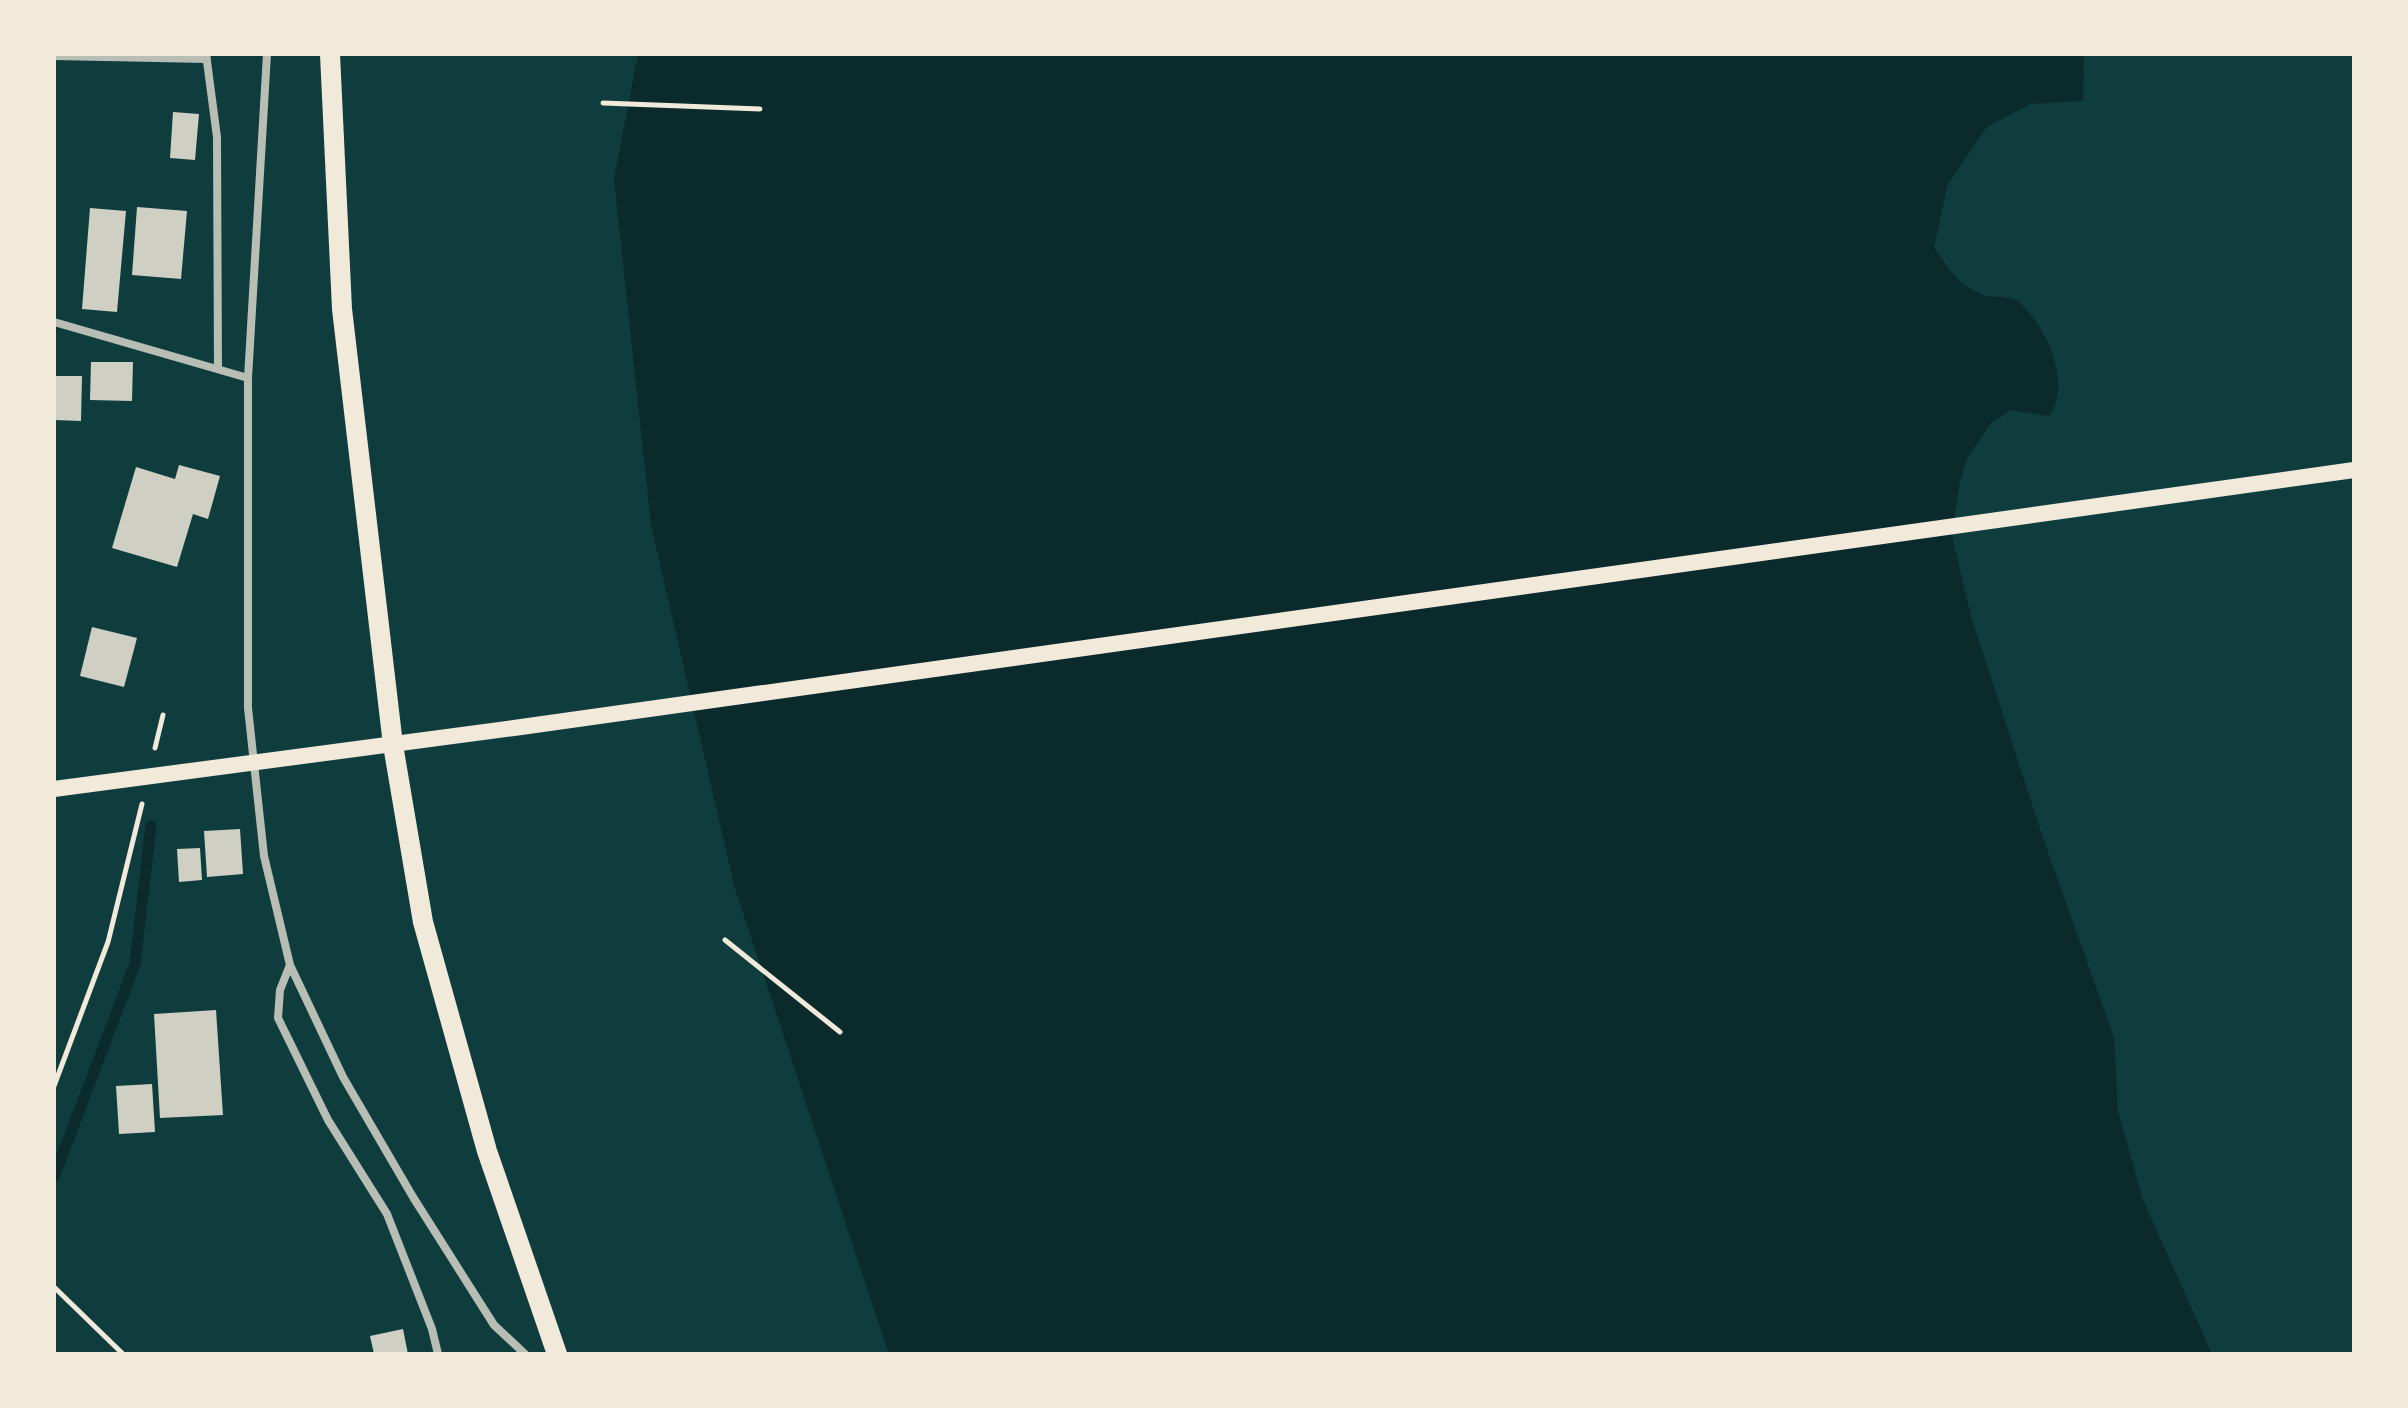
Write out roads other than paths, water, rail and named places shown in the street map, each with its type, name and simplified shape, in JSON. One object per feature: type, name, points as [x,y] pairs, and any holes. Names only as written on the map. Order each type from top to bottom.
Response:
[{"type":"main road","points":[[330,54],[342,309],[393,745],[423,922],[487,1151],[557,1354]]},
{"type":"main road","points":[[54,789],[393,745],[2354,470]]},
{"type":"street","points":[[267,54],[248,378],[248,708],[264,856],[290,965],[343,1077],[413,1197],[494,1325],[525,1354]]},
{"type":"street","points":[[54,56],[207,57],[217,137],[218,368]]},
{"type":"street","points":[[54,322],[248,378]]},
{"type":"street","points":[[290,965],[280,990],[278,1018],[328,1120],[387,1214],[432,1329],[438,1354]]},
{"type":"water","points":[[638,54],[2084,54],[2083,101],[2030,104],[1987,127],[1948,184],[1934,247],[1948,268],[1966,286],[1985,295],[2013,299],[2027,311],[2046,338],[2057,371],[2058,387],[2056,403],[2049,416],[2011,410],[1991,423],[1967,458],[1959,486],[1952,534],[1971,616],[2043,838],[2114,1038],[2118,1111],[2143,1200],[2212,1354],[889,1354],[735,889],[651,525],[614,179]]},
{"type":"waterway","points":[[54,1177],[135,964],[151,826]]}]
